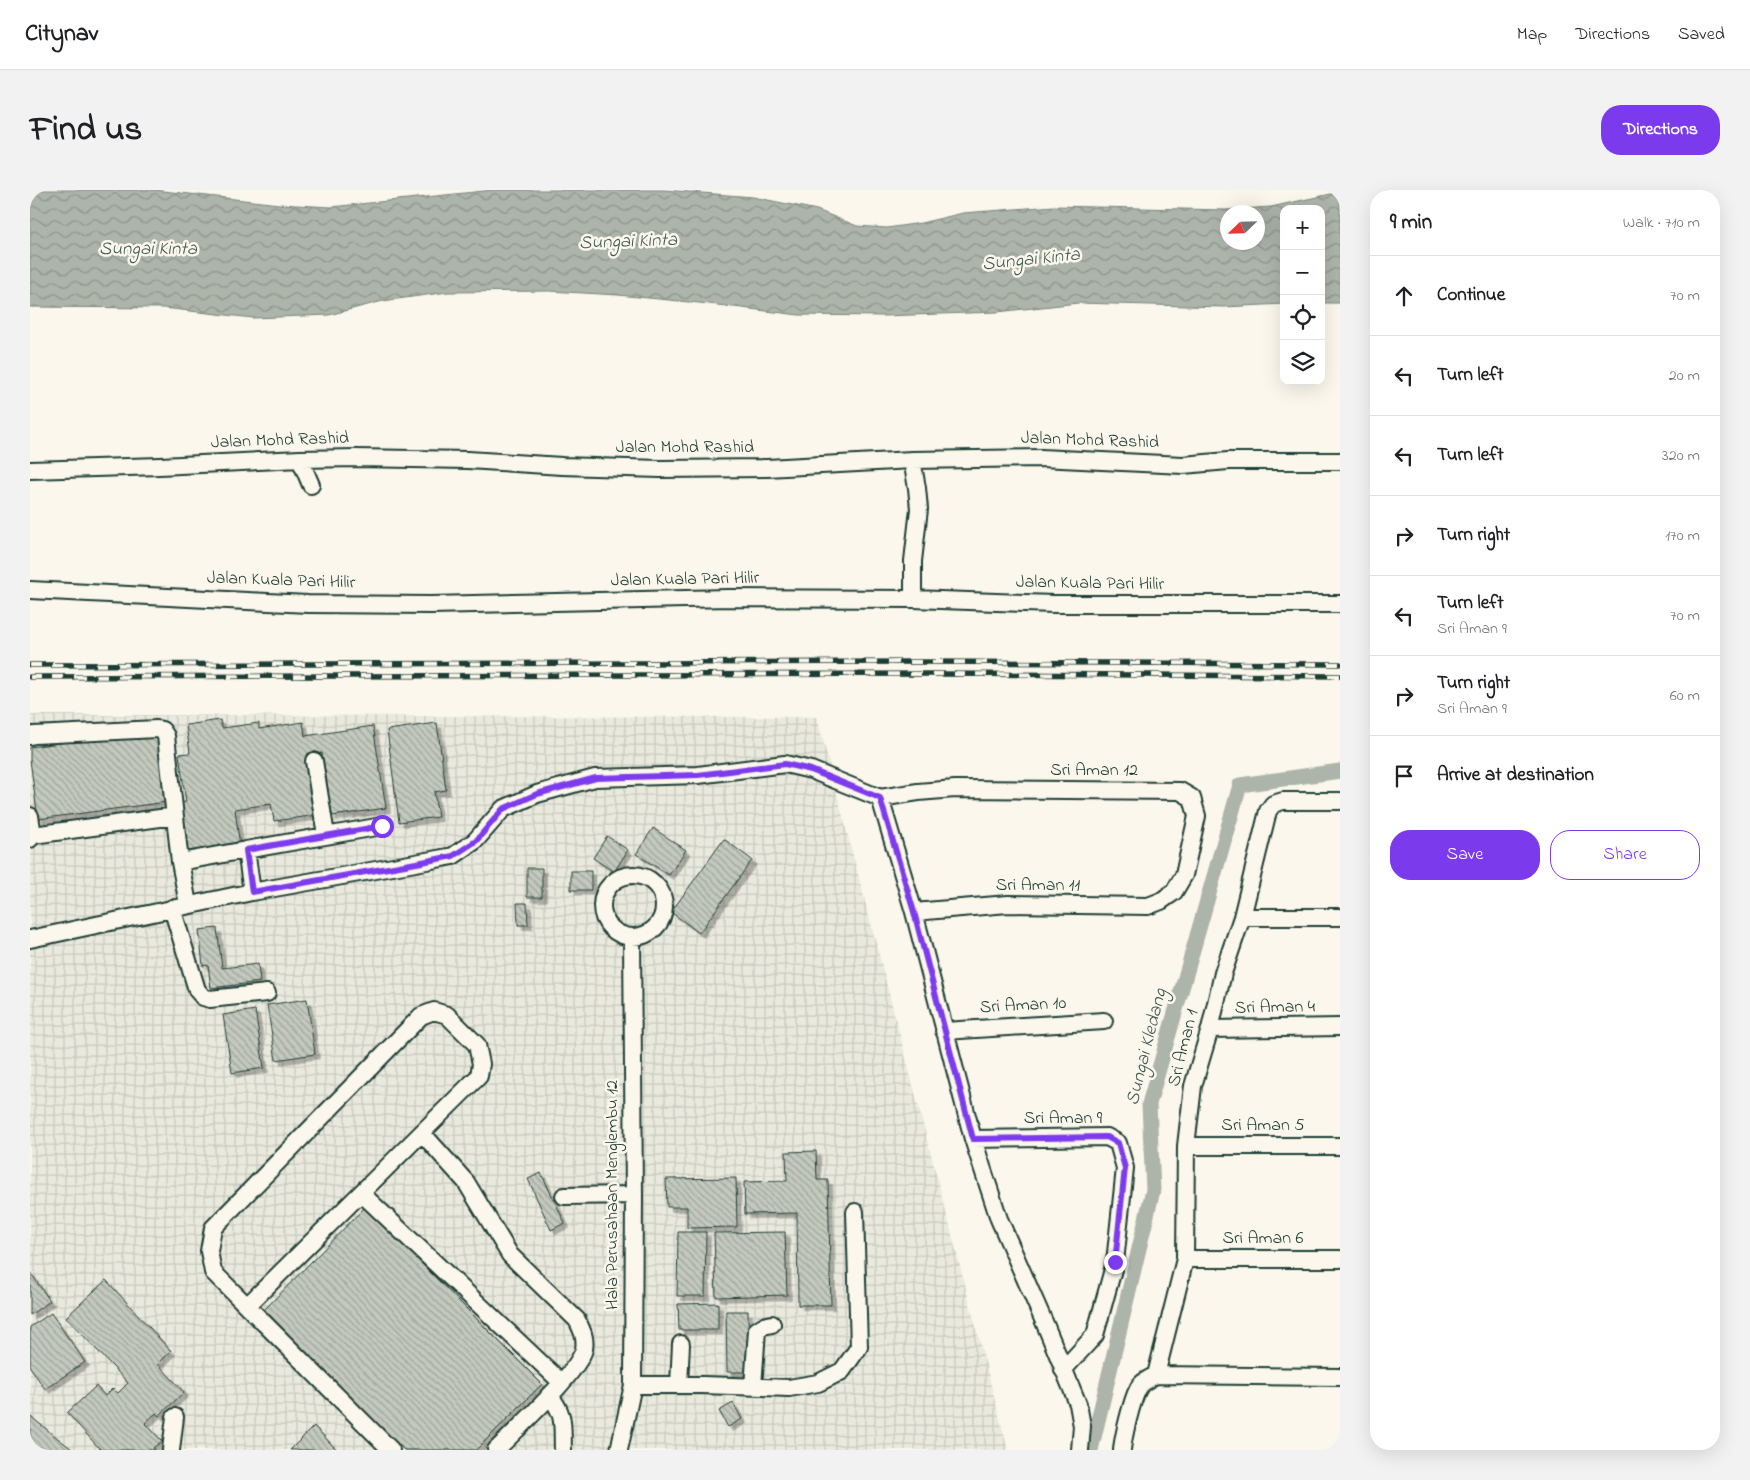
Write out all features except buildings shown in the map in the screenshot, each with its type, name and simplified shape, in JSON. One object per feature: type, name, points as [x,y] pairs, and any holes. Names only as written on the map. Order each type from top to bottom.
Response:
[{"type":"street","name":"Jalan Mohd Rashid","points":[[30,470],[300,459],[468,460],[660,470],[767,468],[912,460],[1041,458],[1183,465],[1228,461],[1340,462]]},
{"type":"street","points":[[300,459],[311,486]]},
{"type":"street","points":[[912,460],[917,488],[918,509],[912,561],[913,600]]},
{"type":"street","name":"Jalan Kuala Pari Hilir","points":[[30,590],[308,604],[431,604],[728,598],[1054,604],[1340,604]]},
{"type":"street","points":[[30,736],[34,734],[162,730],[166,736],[180,862],[188,904]]},
{"type":"street","points":[[314,761],[326,835]]},
{"type":"street","points":[[30,939],[188,904],[453,856],[476,841],[503,809],[537,794],[596,778],[698,775],[785,764],[811,770],[880,798],[914,912],[973,1139],[999,1219],[1078,1404],[1082,1426],[1080,1450]]},
{"type":"street","name":"Sri Aman 12","points":[[880,798],[955,789],[1180,791],[1192,798],[1197,816],[1184,875],[1174,892],[1161,901]]},
{"type":"street","name":"Sri Aman 1","points":[[1156,1374],[1185,1259],[1186,1146],[1193,1086],[1210,1028],[1223,973],[1242,917],[1268,811],[1273,804],[1282,801],[1340,801]]},
{"type":"street","points":[[30,816],[32,837],[176,816]]},
{"type":"street","points":[[180,862],[382,826]]},
{"type":"street","points":[[246,850],[252,892]]},
{"type":"street","name":"Sri Aman 11","points":[[914,912],[1008,904],[1148,906],[1161,901]]},
{"type":"street","points":[[172,908],[197,990],[203,998],[267,994]]},
{"type":"street","points":[[1242,917],[1340,917]]},
{"type":"street","name":"Hala Perusahaan Menglembu 12","points":[[619,1450],[633,1385],[632,938]]},
{"type":"street","points":[[247,1306],[479,1076],[481,1064],[477,1045],[447,1015],[434,1011],[422,1016],[213,1228],[209,1251],[213,1272],[247,1306],[391,1450]]},
{"type":"street","name":"Sri Aman 10","points":[[944,1031],[1104,1021]]},
{"type":"street","name":"Sri Aman 4","points":[[1210,1028],[1340,1027]]},
{"type":"street","points":[[422,1133],[466,1182],[510,1255],[577,1320],[584,1334],[584,1350],[574,1368],[496,1450]]},
{"type":"street","name":"Sri Aman 9","points":[[973,1139],[1107,1137],[1118,1143],[1125,1168],[1115,1262],[1095,1335],[1063,1370]]},
{"type":"street","name":"Sri Aman 5","points":[[1186,1146],[1340,1146]]},
{"type":"street","points":[[361,1193],[561,1382]]},
{"type":"street","points":[[564,1196],[634,1195]]},
{"type":"street","points":[[633,1385],[789,1388],[818,1384],[842,1371],[859,1347],[855,1212]]},
{"type":"street","name":"Sri Aman 6","points":[[1185,1259],[1340,1259]]},
{"type":"street","points":[[753,1387],[757,1330],[772,1324]]},
{"type":"street","points":[[679,1385],[681,1344]]},
{"type":"street","points":[[1122,1450],[1123,1438],[1138,1388],[1144,1381],[1156,1374],[1340,1377]]},
{"type":"street","points":[[549,1395],[558,1405],[562,1415],[563,1450]]},
{"type":"street","points":[[171,1450],[175,1417]]},
{"type":"shaded area","points":[[30,715],[817,717],[1008,1450],[30,1450]]},
{"type":"water","name":"Sungai Kinta","points":[[30,190],[154,190],[279,204],[331,207],[493,190],[664,190],[753,197],[817,210],[857,226],[887,228],[921,223],[963,213],[1054,206],[1220,210],[1220,250],[1265,250],[1265,207],[1280,205],[1280,304],[1224,307],[1078,303],[997,312],[883,316],[799,315],[618,295],[549,291],[448,292],[383,301],[329,315],[253,318],[163,308],[30,307]]},
{"type":"water","name":"Sungai Kinta","points":[[1340,192],[1340,303],[1325,303],[1325,205],[1280,205]]},
{"type":"waterway","name":"Sungai Kledang","points":[[1091,1450],[1153,1190],[1149,1104],[1240,785],[1340,771]]},
{"type":"railway","points":[[30,665],[926,662],[1340,664]]},
{"type":"railway","points":[[30,677],[937,674],[1340,676]]},
{"type":"route","points":[[382,826],[246,850],[252,892],[453,856],[476,841],[503,809],[537,794],[596,778],[698,775],[785,764],[811,770],[880,798],[914,912],[973,1139],[1107,1137],[1118,1143],[1125,1168],[1115,1262]]}]
